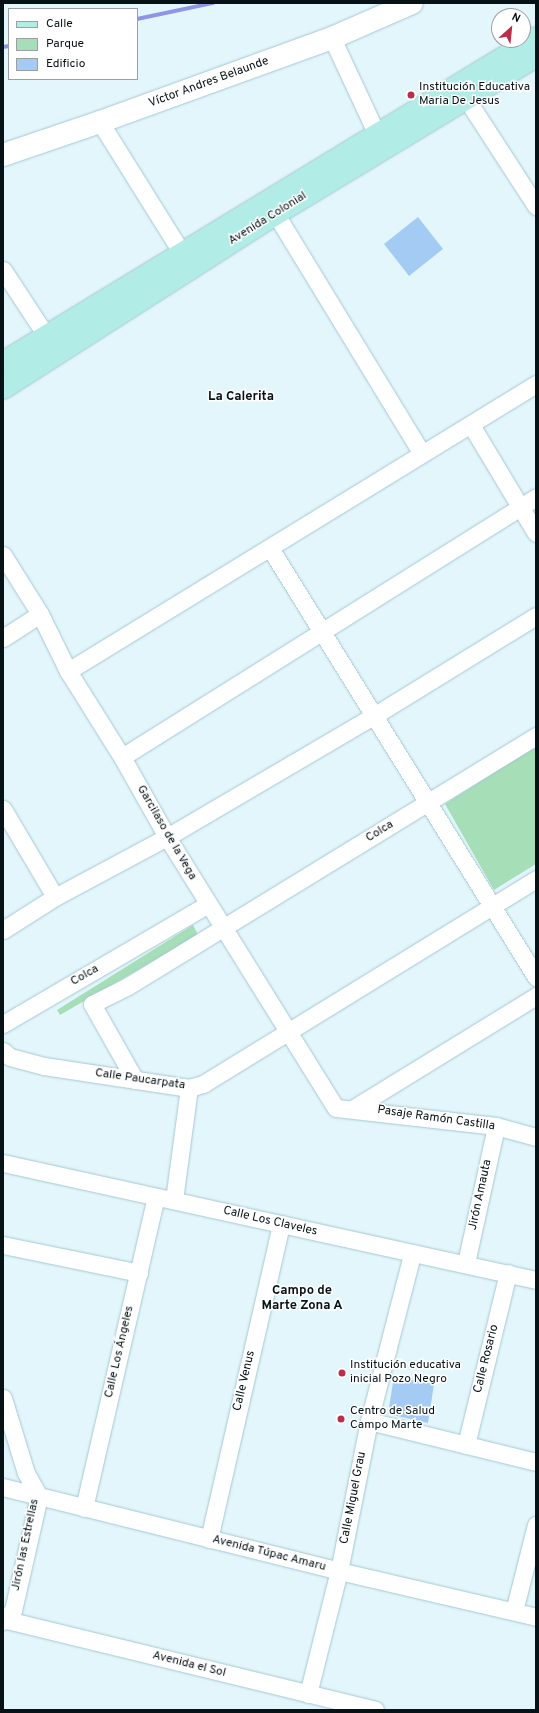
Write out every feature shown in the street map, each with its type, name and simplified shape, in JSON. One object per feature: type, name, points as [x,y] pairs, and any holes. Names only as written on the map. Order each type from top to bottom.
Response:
[{"type":"main road","name":"Avenida Colonial","points":[[3,388],[66,346],[187,260],[271,207],[462,92],[536,38]]},
{"type":"main road","name":"Avenida Colonial","points":[[462,92],[536,56]]},
{"type":"main road","name":"Avenida Colonial","points":[[3,363],[187,260]]},
{"type":"street","name":"Víctor Andres Belaunde","points":[[3,155],[100,122],[332,38],[412,3]]},
{"type":"street","points":[[332,38],[381,142]]},
{"type":"street","points":[[462,92],[536,206]]},
{"type":"street","points":[[100,122],[187,260]]},
{"type":"street","points":[[271,207],[422,452]]},
{"type":"street","points":[[3,270],[47,337],[66,346]]},
{"type":"street","points":[[68,671],[270,548],[422,452],[472,425],[536,384]]},
{"type":"street","points":[[472,425],[536,533]]},
{"type":"street","points":[[122,757],[536,497]]},
{"type":"street","points":[[270,548],[430,802],[536,977]]},
{"type":"street","name":"Garcilaso de la Vega","points":[[3,555],[40,614],[68,671],[122,757],[167,837],[336,1108]]},
{"type":"street","points":[[3,638],[40,614]]},
{"type":"street","points":[[3,930],[55,897],[167,837],[375,715],[536,616]]},
{"type":"street","name":"Colca","points":[[135,1080],[92,1004],[128,986],[225,928],[536,736]]},
{"type":"street","points":[[3,809],[55,897]]},
{"type":"street","name":"Calle Paucarpata","points":[[3,1051],[10,1057],[44,1066],[189,1088],[203,1084],[536,879]]},
{"type":"street","name":"Colca","points":[[3,1024],[208,904]]},
{"type":"street","points":[[354,1108],[536,996]]},
{"type":"street","points":[[174,1200],[189,1088]]},
{"type":"street","name":"Pasaje Ramón Castilla","points":[[336,1108],[354,1108],[496,1126],[536,1137]]},
{"type":"street","name":"Jirón Amauta","points":[[466,1263],[496,1126]]},
{"type":"street","name":"Calle Los Claveles","points":[[3,1164],[174,1200],[412,1255],[466,1263],[536,1280]]},
{"type":"street","name":"Calle Los Ángeles","points":[[84,1508],[156,1197]]},
{"type":"street","name":"Calle Venus","points":[[208,1539],[281,1224]]},
{"type":"street","points":[[3,1245],[139,1273]]},
{"type":"street","name":"Calle Miguel Grau","points":[[312,1700],[369,1421],[412,1255]]},
{"type":"street","name":"Calle Rosario","points":[[466,1445],[508,1273]]},
{"type":"street","name":"Jirón las Estrellas","points":[[3,1398],[26,1473],[39,1496],[12,1610],[3,1620]]},
{"type":"street","points":[[369,1421],[536,1462]]},
{"type":"street","name":"Avenida Túpac Amaru","points":[[3,1487],[339,1571],[536,1617]]},
{"type":"street","points":[[514,1611],[536,1525]]},
{"type":"street","name":"Avenida el Sol","points":[[3,1620],[312,1700],[374,1710]]},
{"type":"green space","points":[[536,746],[536,864],[494,890],[445,804]]},
{"type":"green space","points":[[193,925],[198,935],[60,1015],[57,1010]]},
{"type":"building","points":[[418,217],[443,249],[409,276],[384,244]]},
{"type":"building","points":[[394,1376],[434,1384],[428,1423],[388,1414]]},
{"type":"waterway","points":[[138,19],[213,3]]},
{"type":"waterway","points":[[3,47],[8,46]]},
{"type":"place","name":"Institución Educativa Maria De Jesus","points":[[411,95]]},
{"type":"place","name":"Institución educativa inicial Pozo Negro","points":[[342,1373]]},
{"type":"place","name":"Centro de Salud Campo Marte","points":[[341,1419]]},
{"type":"district","name":"La Calerita","points":[[241,397]]},
{"type":"district","name":"Campo de Marte Zona A","points":[[302,1300]]}]
